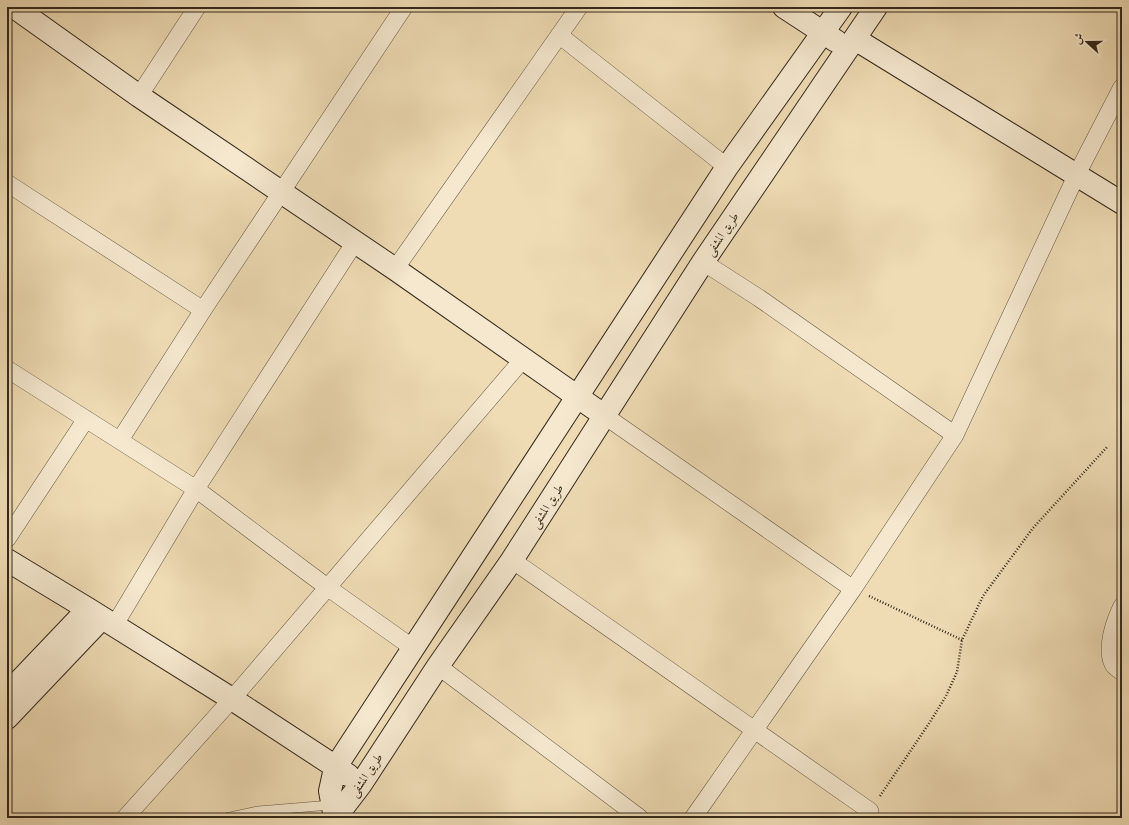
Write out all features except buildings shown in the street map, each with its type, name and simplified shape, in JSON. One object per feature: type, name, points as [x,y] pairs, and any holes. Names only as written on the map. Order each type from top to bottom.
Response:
[{"type":"street","points":[[14,7],[139,96],[281,191],[524,358],[853,589]]},
{"type":"street","points":[[139,96],[197,7]]},
{"type":"street","points":[[120,440],[281,191],[404,7]]},
{"type":"street","points":[[395,269],[579,7]]},
{"type":"street","points":[[784,7],[830,16],[854,40],[1077,174],[1122,203]]},
{"type":"street","name":"طريق المشفى","points":[[334,814],[361,784],[438,666],[512,560],[703,262],[876,7]]},
{"type":"street","name":"طريق المشفى","points":[[334,814],[330,791],[335,768],[727,167],[830,16]]},
{"type":"street","points":[[559,35],[727,167]]},
{"type":"street","points":[[693,818],[853,589],[955,435],[1077,174],[1122,87]]},
{"type":"street","points":[[7,183],[203,310]]},
{"type":"street","points":[[7,718],[101,617],[196,490],[355,242]]},
{"type":"street","points":[[703,262],[759,298],[955,435]]},
{"type":"street","points":[[125,818],[232,699],[524,358]]},
{"type":"street","points":[[7,369],[196,490],[327,587],[414,648]]},
{"type":"street","points":[[7,539],[86,419]]},
{"type":"street","points":[[7,560],[232,699],[361,784]]},
{"type":"street","points":[[512,560],[870,811]]},
{"type":"street","points":[[1122,606],[1116,617],[1110,648],[1113,664],[1122,672]]},
{"type":"street","points":[[7,694],[101,617]]},
{"type":"street","points":[[438,666],[640,818]]},
{"type":"lane","points":[[226,818],[257,815],[334,814]]},
{"type":"path","points":[[870,811],[946,696],[958,672],[962,640],[983,596],[1033,528],[1108,446]]},
{"type":"path","points":[[853,589],[962,640]]}]
